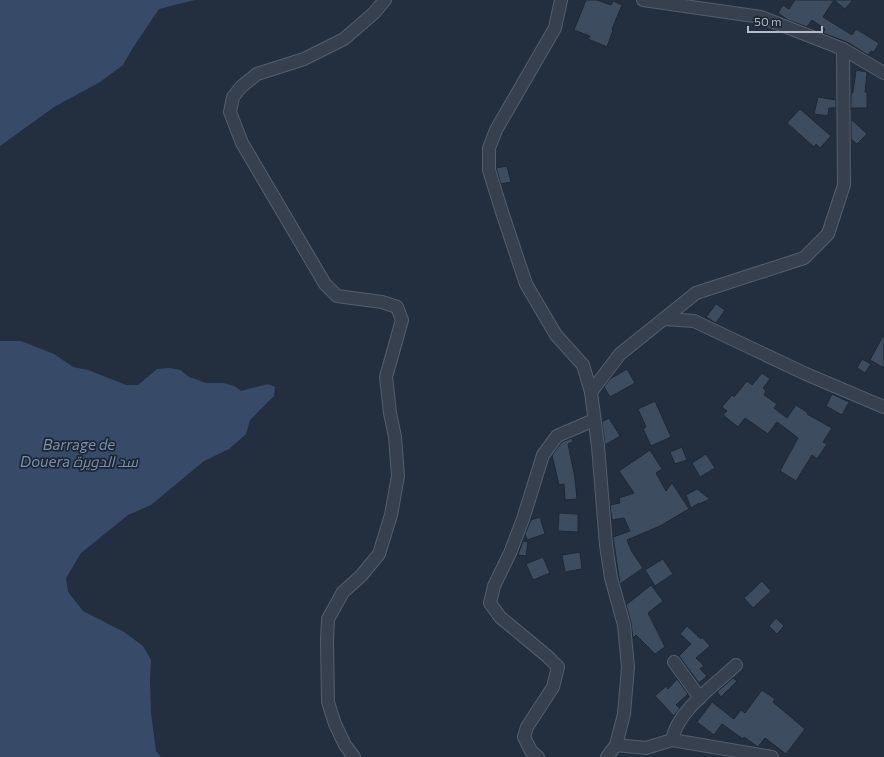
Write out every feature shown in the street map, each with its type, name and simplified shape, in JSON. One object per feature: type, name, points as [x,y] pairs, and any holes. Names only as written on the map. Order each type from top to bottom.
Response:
[{"type":"street","points":[[354,757],[345,744],[335,724],[328,702],[328,619],[343,592],[361,576],[379,554],[391,515],[398,476],[396,437],[390,412],[386,377],[402,320],[397,307],[382,302],[337,296],[325,284],[242,143],[230,112],[233,98],[241,87],[257,74],[304,59],[344,39],[385,0]]},
{"type":"street","points":[[561,0],[555,28],[496,130],[489,148],[489,170],[526,284],[556,335],[583,365],[591,392],[598,446],[606,545],[611,578],[624,625],[628,667],[624,714],[616,745],[607,757]]},
{"type":"street","points":[[643,0],[761,17],[843,49],[884,73]]},
{"type":"street","points":[[591,392],[620,354],[696,293],[804,258],[828,234],[844,185],[843,49]]},
{"type":"street","points":[[664,319],[694,321],[806,374],[884,407]]},
{"type":"street","points":[[538,757],[530,751],[524,736],[527,727],[553,687],[558,668],[547,656],[500,617],[490,603],[494,586],[510,553],[523,519],[543,455],[557,436],[594,420]]},
{"type":"street","points":[[674,662],[700,698]]},
{"type":"street","points":[[672,740],[674,732],[682,717],[700,698],[736,665]]},
{"type":"street","points":[[616,745],[646,748],[672,740],[772,757]]},
{"type":"water","points":[[0,0],[195,0],[159,9],[123,65],[100,82],[54,107],[0,146]]},
{"type":"water","name":"Barrage de Douera سد الدويرة","points":[[0,341],[21,341],[54,354],[73,367],[88,370],[126,385],[138,385],[157,369],[170,368],[180,370],[189,377],[206,383],[223,383],[234,386],[241,391],[268,384],[275,387],[274,396],[250,420],[246,434],[229,449],[204,461],[151,505],[128,515],[81,553],[66,578],[68,592],[83,611],[124,632],[143,646],[151,660],[151,713],[156,751],[161,757],[0,757]]},
{"type":"building","points":[[586,0],[597,0],[611,5],[613,1],[622,5],[612,29],[613,30],[607,47],[588,39],[590,36],[574,30]]},
{"type":"building","points":[[795,0],[834,0],[823,17],[852,35],[856,29],[879,43],[874,52],[871,51],[868,55],[847,42],[823,33],[825,29],[812,20],[807,27],[788,20],[778,13],[783,5],[789,9]]},
{"type":"building","points":[[834,0],[853,0],[845,9]]},
{"type":"building","points":[[856,70],[867,72],[865,92],[867,92],[867,108],[851,108],[851,93],[853,93]]},
{"type":"building","points":[[818,97],[836,100],[836,108],[829,108],[828,116],[814,114]]},
{"type":"building","points":[[800,109],[831,136],[820,148],[816,144],[814,147],[787,123]]},
{"type":"building","points":[[852,120],[867,134],[857,144],[851,139]]},
{"type":"building","points":[[507,166],[511,182],[501,184],[496,168]]},
{"type":"building","points":[[716,304],[725,310],[716,323],[706,317]]},
{"type":"building","points":[[884,334],[884,368],[870,360]]},
{"type":"building","points":[[862,359],[871,364],[865,373],[857,368]]},
{"type":"building","points":[[627,369],[635,383],[610,397],[604,387],[610,379]]},
{"type":"building","points":[[762,373],[770,379],[763,388],[766,391],[764,395],[777,404],[774,408],[787,418],[796,405],[808,413],[807,414],[832,428],[823,442],[827,444],[817,459],[812,455],[796,481],[780,471],[798,438],[777,422],[768,434],[745,418],[738,427],[723,415],[727,411],[722,407],[732,395],[734,397],[747,381],[752,385]]},
{"type":"building","points":[[832,394],[849,402],[842,415],[826,406]]},
{"type":"building","points":[[655,401],[671,437],[651,446],[643,429],[646,427],[638,409]]},
{"type":"building","points":[[609,418],[620,436],[605,445],[602,422]]},
{"type":"building","points":[[572,438],[573,442],[568,444],[575,478],[577,499],[565,500],[564,484],[559,485],[552,455],[562,442]]},
{"type":"building","points":[[682,447],[687,460],[675,464],[670,452]]},
{"type":"building","points":[[650,450],[662,469],[656,473],[666,491],[672,483],[689,509],[660,526],[627,540],[632,552],[643,568],[620,584],[613,537],[630,531],[624,518],[612,520],[610,505],[620,503],[619,498],[634,493],[619,471]]},
{"type":"building","points":[[706,454],[715,468],[700,477],[692,463]]},
{"type":"building","points":[[697,489],[710,499],[691,508],[686,495]]},
{"type":"building","points":[[559,513],[578,514],[578,532],[558,531]]},
{"type":"building","points":[[540,517],[545,534],[527,540],[525,534],[531,520]]},
{"type":"building","points":[[523,541],[528,542],[526,556],[518,555]]},
{"type":"building","points":[[580,552],[582,569],[565,572],[562,555]]},
{"type":"building","points":[[543,557],[550,573],[533,580],[526,564]]},
{"type":"building","points":[[663,559],[673,574],[655,586],[645,570]]},
{"type":"building","points":[[762,581],[771,591],[753,608],[744,598]]},
{"type":"building","points":[[651,585],[663,601],[648,613],[665,647],[655,654],[636,635],[633,638],[626,605]]},
{"type":"building","points":[[776,618],[784,626],[777,634],[769,626]]},
{"type":"building","points":[[687,626],[701,639],[702,637],[710,646],[696,658],[704,666],[700,669],[707,676],[699,683],[679,656],[691,644],[680,634]]},
{"type":"building","points":[[733,678],[737,681],[721,697],[717,692]]},
{"type":"building","points":[[677,679],[688,694],[676,705],[680,708],[674,716],[655,696],[666,686],[668,689]]},
{"type":"building","points":[[762,690],[775,699],[773,702],[805,729],[786,754],[765,738],[758,747],[744,737],[743,739],[722,724],[714,735],[697,722],[712,702],[734,719],[741,710],[745,713]]}]
